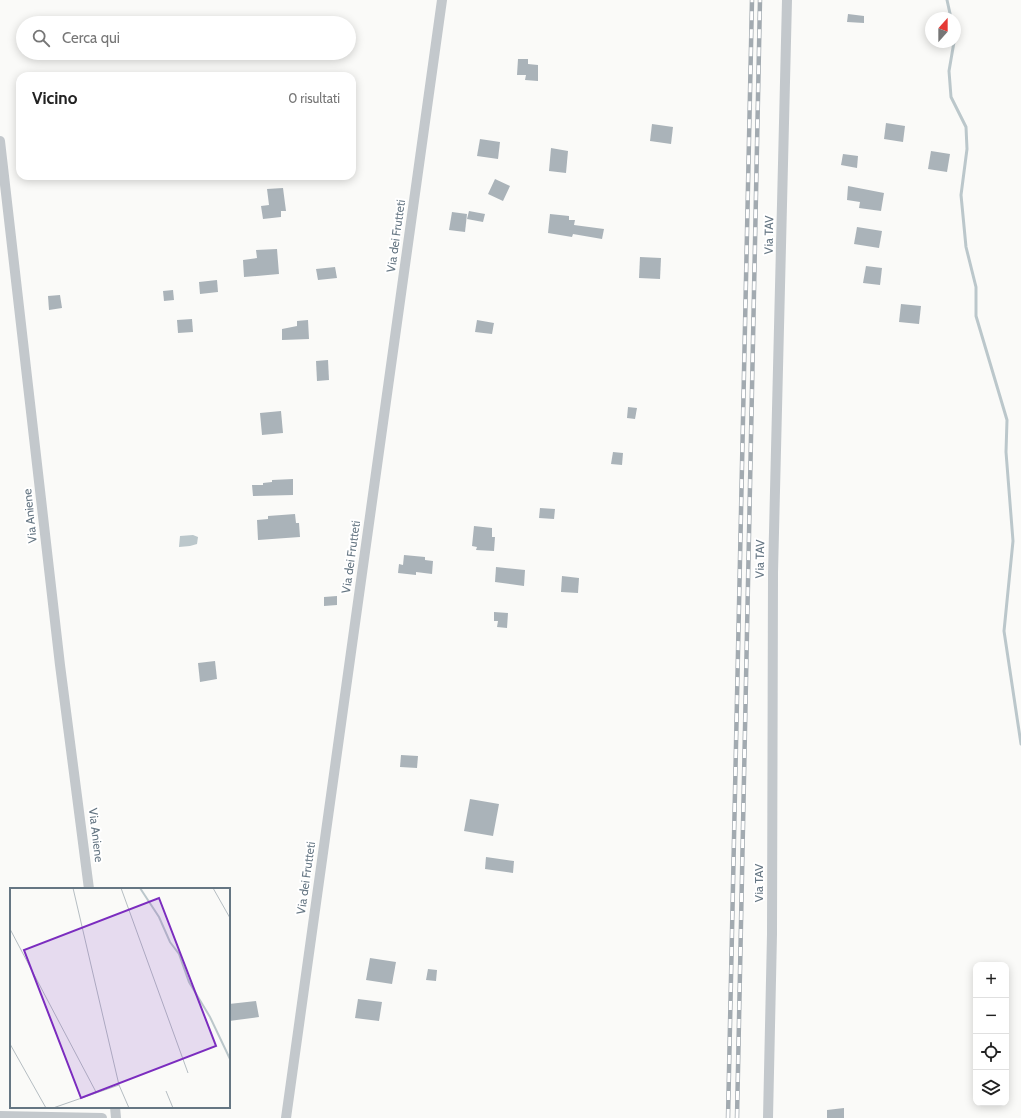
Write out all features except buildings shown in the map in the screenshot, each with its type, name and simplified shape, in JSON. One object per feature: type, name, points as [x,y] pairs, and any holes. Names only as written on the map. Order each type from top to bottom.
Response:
[{"type":"street","name":"Via dei Frutteti","points":[[286,1118],[442,0]]},
{"type":"street","name":"Via TAV","points":[[768,1118],[772,934],[773,573],[787,0]]},
{"type":"street","name":"Via Aniene","points":[[0,141],[60,665],[89,888]]},
{"type":"street","points":[[115,1108],[116,1118]]},
{"type":"street","points":[[0,1116],[102,1118]]},
{"type":"shaded area","points":[[193,535],[198,537],[197,544],[179,547],[180,536]]},
{"type":"waterway","points":[[947,0],[950,12]]},
{"type":"waterway","points":[[953,48],[949,71],[951,97],[966,127],[967,149],[961,195],[966,247],[976,287],[976,316],[1007,420],[1006,452],[1013,541],[1004,631],[1021,744]]},
{"type":"railway","points":[[728,1118],[752,0]]},
{"type":"railway","points":[[737,1118],[760,0]]}]
